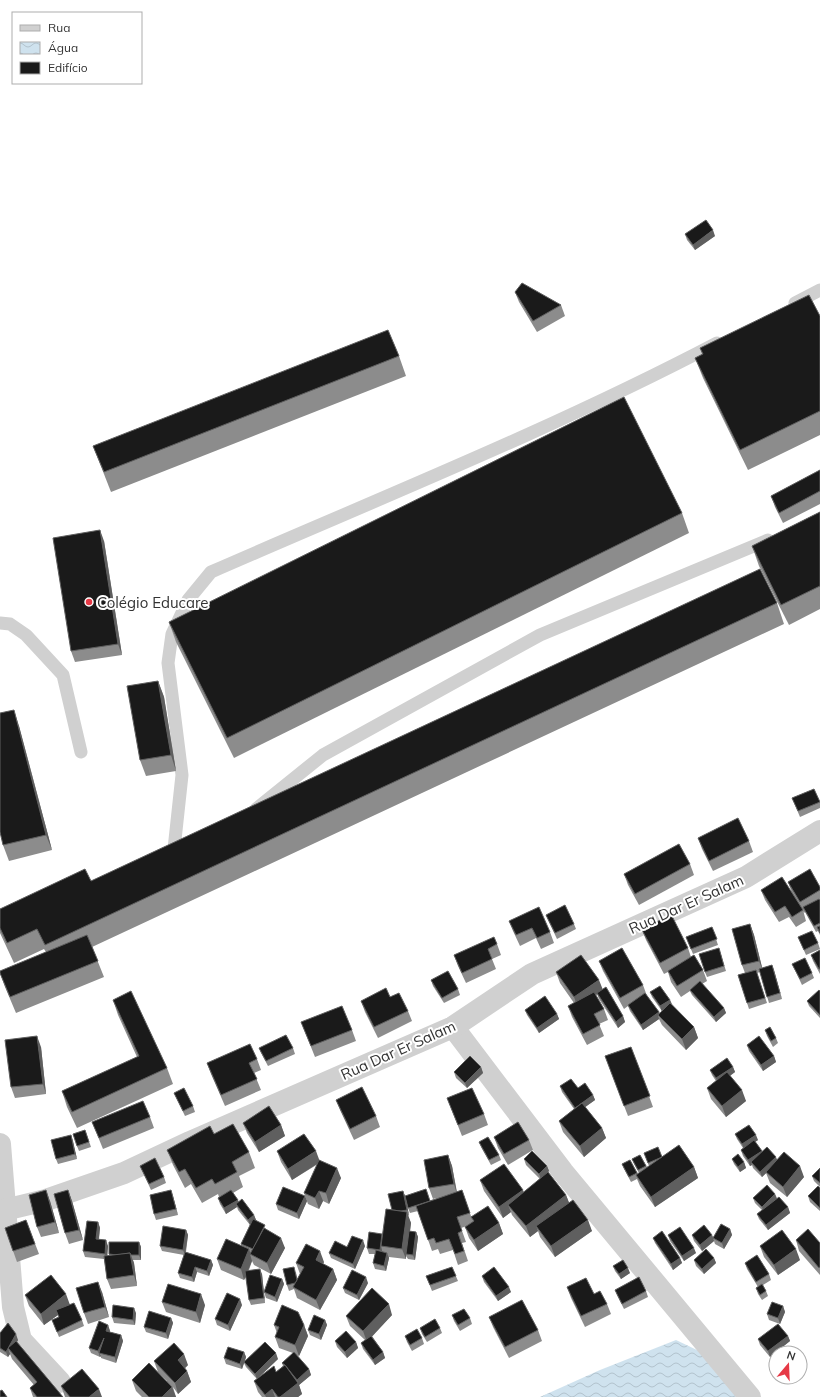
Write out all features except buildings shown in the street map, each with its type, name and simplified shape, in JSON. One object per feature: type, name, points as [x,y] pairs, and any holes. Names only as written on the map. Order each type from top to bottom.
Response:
[{"type":"street","name":"Rua Dar Er Salam","points":[[2,1210],[46,1200],[124,1173],[190,1142],[453,1027],[532,974],[746,878],[820,830]]},
{"type":"street","points":[[453,1027],[564,1172],[750,1397]]},
{"type":"street","points":[[0,1144],[2,1210],[13,1307],[21,1340],[60,1382]]},
{"type":"lane","points":[[785,308],[820,290]]},
{"type":"lane","points":[[174,849],[182,776],[168,663],[172,634],[188,600],[211,572],[643,382],[728,338]]},
{"type":"lane","points":[[247,816],[323,755],[540,635],[778,536]]},
{"type":"lane","points":[[0,623],[10,624],[26,635],[63,675],[81,752]]},
{"type":"lane","points":[[160,855],[188,844]]},
{"type":"water","points":[[676,1340],[718,1360],[750,1397],[540,1397],[600,1370]]},
{"type":"place","name":"Colégio Educare","points":[[89,602]]}]
